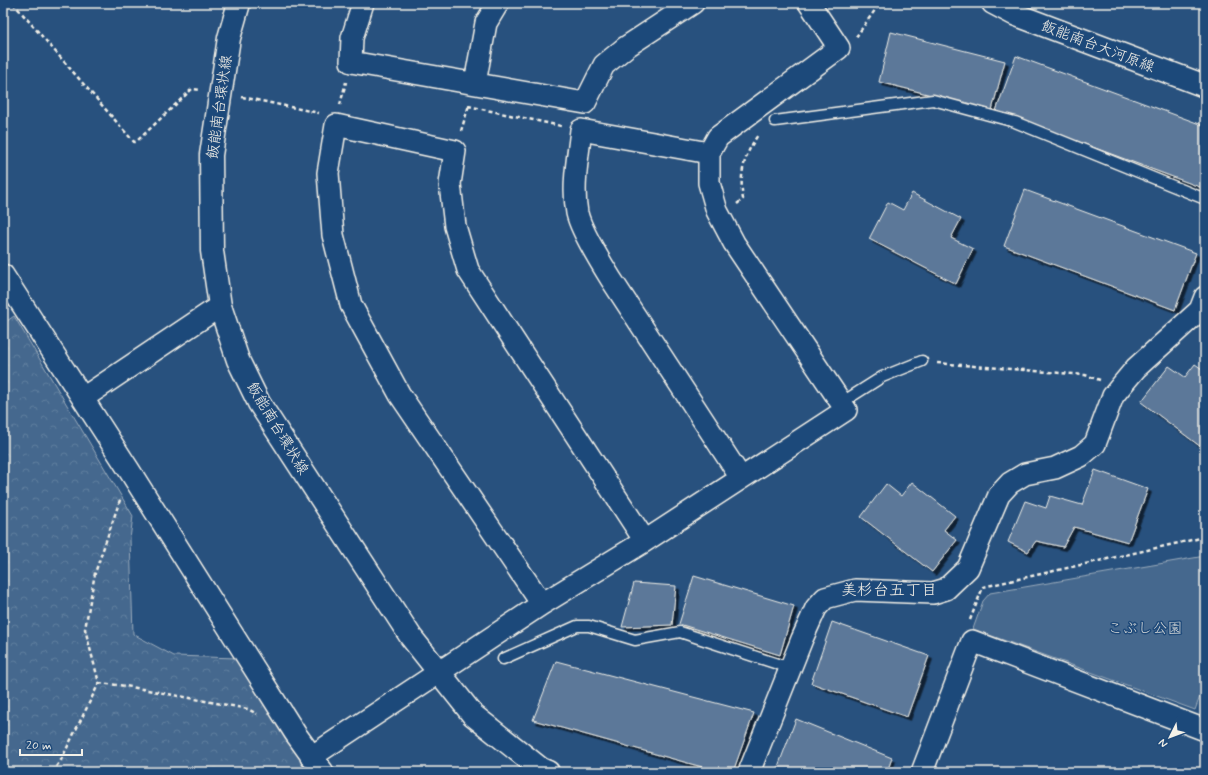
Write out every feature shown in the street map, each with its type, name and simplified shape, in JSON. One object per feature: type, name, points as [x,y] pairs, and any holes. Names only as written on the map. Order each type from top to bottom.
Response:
[{"type":"street","name":"飯能南台環状線","points":[[239,3],[229,38],[222,93],[210,155],[212,251],[220,306],[238,360],[259,402],[411,638],[473,715],[541,769],[548,772]]},
{"type":"street","points":[[363,3],[352,38],[351,62],[585,103],[604,65],[626,47],[693,3]]},
{"type":"street","points":[[475,83],[486,22],[498,3]]},
{"type":"street","points":[[3,275],[317,764],[438,673],[542,604],[645,541],[846,410],[734,243],[717,211],[709,183],[709,153],[718,137],[839,48],[809,3]]},
{"type":"street","name":"飯能南台大河原線","points":[[993,3],[1014,14],[1205,86]]},
{"type":"street","points":[[542,604],[400,395],[351,305],[333,235],[328,173],[337,121],[456,151],[450,184],[454,226],[468,270],[645,541]]},
{"type":"street","points":[[709,153],[581,130],[575,184],[577,214],[594,252],[741,478]]},
{"type":"street","points":[[749,772],[790,668],[816,608],[825,598],[855,590],[933,593],[946,589],[968,568],[999,495],[1010,483],[1025,474],[1055,468],[1081,456],[1095,444],[1113,396],[1136,368],[1200,310],[1205,297]]},
{"type":"street","points":[[83,398],[220,306]]},
{"type":"street","points":[[928,770],[972,641],[1205,730]]},
{"type":"lane","points":[[775,121],[933,100],[1015,122],[1205,198]]},
{"type":"lane","points":[[841,403],[882,377],[922,362]]},
{"type":"lane","points":[[503,659],[577,626],[589,626],[635,640],[680,632],[790,668]]},
{"type":"path","points":[[13,3],[134,142],[138,142],[192,89],[222,93],[337,121],[351,62]]},
{"type":"path","points":[[839,48],[857,36],[880,3]]},
{"type":"path","points":[[455,155],[475,83]]},
{"type":"path","points":[[468,106],[581,130]]},
{"type":"path","points":[[732,202],[739,204],[743,199],[741,178],[743,164],[749,147],[770,122],[775,121]]},
{"type":"path","points":[[922,362],[1085,375]]},
{"type":"path","points":[[52,772],[61,760],[99,684],[86,629],[95,573],[129,470]]},
{"type":"path","points":[[968,624],[983,587],[1205,537]]},
{"type":"path","points":[[99,684],[126,686],[248,709],[261,716]]},
{"type":"green space","points":[[14,316],[133,516],[130,539],[133,634],[174,656],[237,658],[317,772],[3,772],[3,324]]},
{"type":"green space","name":"こぶし公園","points":[[1205,556],[1205,683],[1195,710],[973,629],[983,601],[990,593]]},
{"type":"building","points":[[891,32],[1005,61],[992,110],[879,82]]},
{"type":"building","points":[[1016,56],[1205,126],[1205,189],[996,111]]},
{"type":"building","points":[[1025,190],[1196,253],[1175,310],[1004,246]]},
{"type":"building","points":[[912,193],[961,219],[951,238],[973,249],[956,284],[869,239],[888,202],[903,210]]},
{"type":"building","points":[[1195,364],[1205,371],[1205,450],[1141,402],[1169,366],[1185,377]]},
{"type":"building","points":[[1095,470],[1148,489],[1128,542],[1074,527],[1063,547],[1036,541],[1028,552],[1008,542],[1025,501],[1046,508],[1050,496],[1082,505]]},
{"type":"building","points":[[912,482],[955,516],[944,530],[957,540],[932,572],[861,517],[886,484],[901,496]]},
{"type":"building","points":[[694,576],[794,606],[780,655],[679,624]]},
{"type":"building","points":[[634,583],[676,586],[672,625],[622,627]]},
{"type":"building","points":[[832,622],[929,656],[907,717],[811,683]]},
{"type":"building","points":[[556,661],[754,713],[733,772],[720,772],[533,720]]},
{"type":"building","points":[[796,719],[892,758],[887,772],[776,772]]},
{"type":"district","name":"美杉台五丁目","points":[[889,589]]}]
